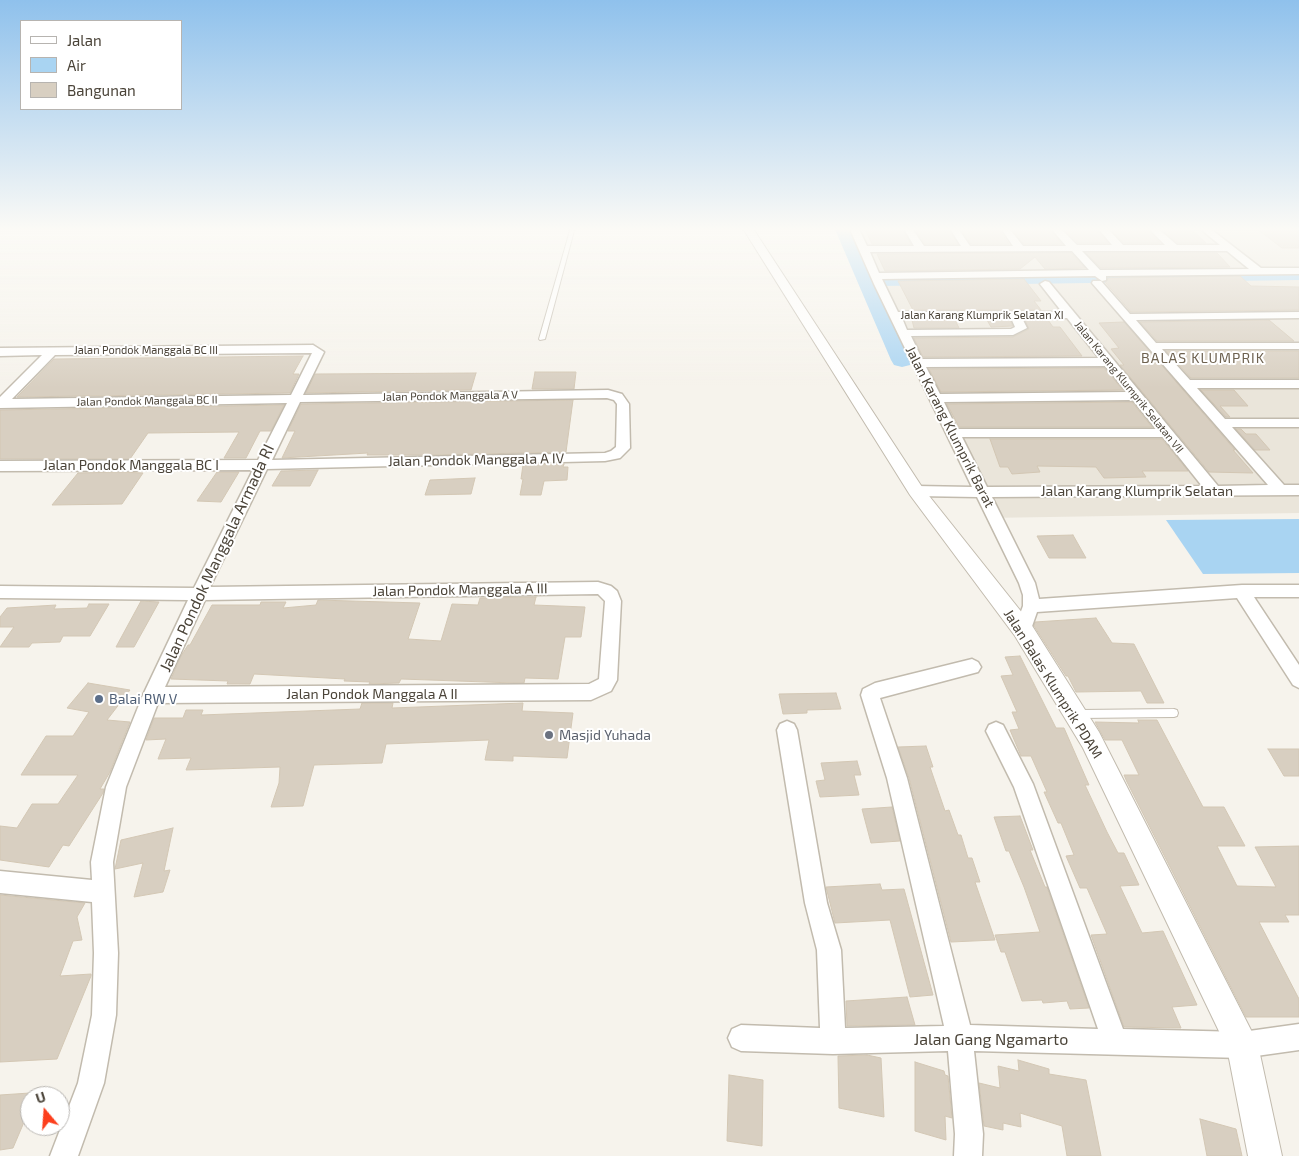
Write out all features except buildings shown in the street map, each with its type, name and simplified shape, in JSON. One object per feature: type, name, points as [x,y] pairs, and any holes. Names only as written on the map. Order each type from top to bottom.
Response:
[{"type":"street","name":"Jalan Balas Klumprik PDAM","points":[[782,281],[916,491],[1027,618],[1075,714],[1091,740],[1242,1045],[1266,1156]]},
{"type":"street","name":"Jalan Karang Klumprik Barat","points":[[877,281],[954,433],[977,492],[1027,583],[1032,596],[1027,618]]},
{"type":"street","points":[[917,281],[1045,284],[1089,281]]},
{"type":"street","points":[[1103,281],[1127,316],[1281,490]]},
{"type":"street","points":[[1195,281],[1299,282]]},
{"type":"street","name":"Jalan Karang Klumprik Selatan VII","points":[[1045,284],[1214,491]]},
{"type":"street","name":"Jalan Karang Klumprik Selatan XI","points":[[894,315],[1070,315]]},
{"type":"street","points":[[1127,316],[1299,315]]},
{"type":"street","points":[[904,333],[1013,332],[1021,328],[1015,316]]},
{"type":"street","points":[[1153,346],[1299,346]]},
{"type":"street","name":"Jalan Pondok Manggala BC III","points":[[52,351],[313,349]]},
{"type":"street","name":"Jalan Pondok Manggala Armada RI","points":[[64,1156],[91,1083],[104,1015],[106,953],[102,862],[116,787],[152,695],[293,399],[318,355],[317,350],[313,349]]},
{"type":"street","points":[[0,352],[52,351]]},
{"type":"street","points":[[0,404],[52,351]]},
{"type":"street","points":[[918,363],[1109,362]]},
{"type":"street","points":[[1186,384],[1299,384]]},
{"type":"street","name":"Jalan Pondok Manggala A V","points":[[293,399],[608,394]]},
{"type":"street","name":"Jalan Pondok Manggala A IV","points":[[262,464],[605,457],[615,455],[623,448],[623,404],[618,397],[608,394]]},
{"type":"street","points":[[936,398],[1137,396]]},
{"type":"street","name":"Jalan Pondok Manggala BC II","points":[[0,404],[293,399]]},
{"type":"street","points":[[1221,423],[1299,423]]},
{"type":"street","points":[[954,433],[1166,433]]},
{"type":"street","name":"Jalan Pondok Manggala BC I","points":[[0,466],[262,464]]},
{"type":"street","name":"Jalan Karang Klumprik Selatan","points":[[916,491],[1299,490]]},
{"type":"street","name":"Jalan Pondok Manggala A III","points":[[200,594],[598,588],[606,590],[612,601],[608,680],[605,685],[591,692]]},
{"type":"street","points":[[1027,618],[1243,593],[1299,591]]},
{"type":"street","points":[[0,592],[200,594]]},
{"type":"street","points":[[1243,593],[1299,680]]},
{"type":"street","points":[[968,1156],[969,1134],[960,1038],[897,778],[870,696],[875,691],[972,667]]},
{"type":"street","name":"Jalan Pondok Manggala A II","points":[[152,695],[591,692]]},
{"type":"street","points":[[786,730],[816,903],[829,950],[832,1041]]},
{"type":"street","points":[[996,731],[1029,802],[1114,1042]]},
{"type":"street","points":[[0,882],[103,892]]},
{"type":"street","name":"Jalan Gang Ngamarto","points":[[741,1038],[832,1041],[960,1038],[1242,1045],[1299,1037]]},
{"type":"lane","points":[[542,339],[558,281]]},
{"type":"lane","points":[[1075,714],[1174,713]]},
{"type":"shaded area","points":[[877,281],[1299,281],[1299,513],[987,518]]},
{"type":"water","points":[[1299,519],[1299,573],[1203,574],[1166,520]]},
{"type":"waterway","points":[[867,281],[902,360]]},
{"type":"place","name":"Balai RW V","points":[[99,699]]},
{"type":"place","name":"Masjid Yuhada","points":[[549,735]]},
{"type":"district","name":"BALAS KLUMPRIK","points":[[1203,358]]}]
